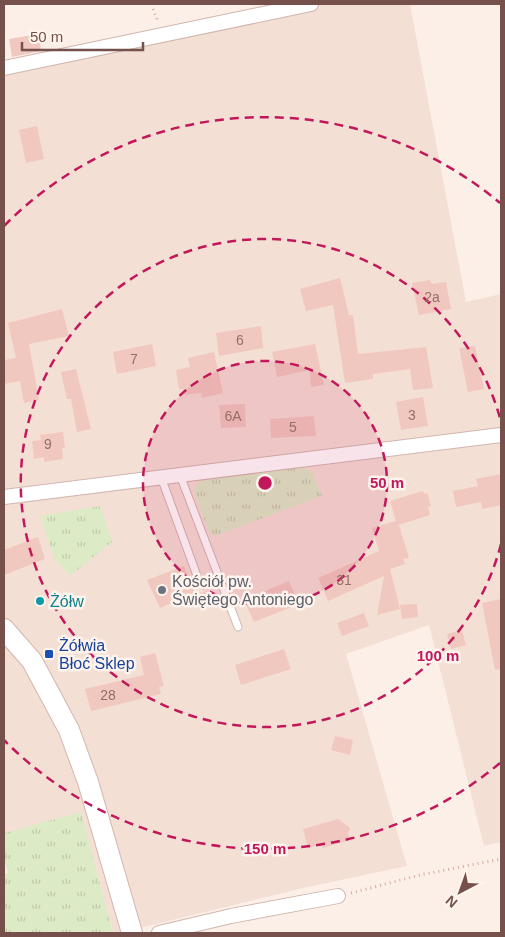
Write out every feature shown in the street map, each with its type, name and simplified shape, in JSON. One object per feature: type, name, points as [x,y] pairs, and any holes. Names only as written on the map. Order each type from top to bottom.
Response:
[{"type":"street","points":[[4,68],[310,4]]},
{"type":"street","points":[[4,497],[501,435]]},
{"type":"street","points":[[4,628],[32,661],[69,730],[88,782],[132,933]]},
{"type":"street","points":[[159,933],[231,916],[338,896]]},
{"type":"lane","points":[[180,475],[238,628]]},
{"type":"lane","points":[[161,477],[196,573]]},
{"type":"path","points":[[338,896],[420,875],[501,859]]},
{"type":"shaded area","points":[[272,4],[410,4],[466,302],[501,294],[501,842],[484,846],[429,625],[346,654],[407,866],[303,888],[120,933],[113,933],[81,813],[4,833],[4,61]]},
{"type":"green space","points":[[302,467],[312,472],[322,496],[214,536],[209,532],[193,490],[200,481]]},
{"type":"green space","points":[[100,506],[112,542],[70,576],[55,560],[40,516]]},
{"type":"green space","points":[[81,812],[113,933],[4,933],[4,874],[8,873],[4,860],[4,833]]},
{"type":"building","points":[[39,34],[41,51],[12,57],[9,39]]},
{"type":"building","points":[[37,126],[44,159],[26,163],[19,130]]},
{"type":"building","points":[[340,278],[349,315],[353,315],[358,354],[426,347],[433,388],[413,390],[410,369],[373,374],[373,379],[345,383],[333,305],[306,311],[300,289]]},
{"type":"building","points":[[430,280],[432,284],[446,282],[451,309],[419,315],[412,283]]},
{"type":"building","points":[[62,309],[69,336],[29,344],[39,400],[24,403],[20,381],[4,384],[4,360],[16,358],[8,323]]},
{"type":"building","points":[[261,326],[263,348],[219,356],[216,333]]},
{"type":"building","points":[[152,344],[156,366],[117,374],[113,352]]},
{"type":"building","points":[[315,344],[324,385],[311,387],[310,370],[277,377],[272,352]]},
{"type":"building","points":[[475,346],[484,389],[468,392],[459,348]]},
{"type":"building","points":[[214,352],[223,393],[202,398],[201,393],[184,395],[183,389],[179,389],[176,370],[190,367],[188,358]]},
{"type":"building","points":[[76,369],[91,429],[77,432],[71,399],[67,399],[61,372]]},
{"type":"building","points":[[423,397],[428,426],[401,430],[396,402]]},
{"type":"building","points":[[245,404],[246,427],[221,428],[219,405]]},
{"type":"building","points":[[314,416],[316,436],[271,438],[270,419]]},
{"type":"building","points":[[63,432],[65,448],[62,448],[63,459],[44,462],[44,457],[34,459],[32,441],[41,440],[40,435]]},
{"type":"building","points":[[501,474],[501,505],[482,509],[481,502],[456,507],[453,491],[478,486],[476,479]]},
{"type":"building","points":[[423,491],[424,494],[427,493],[431,506],[428,507],[430,515],[399,525],[409,558],[403,559],[405,564],[390,569],[400,609],[377,615],[384,576],[328,601],[318,578],[379,551],[372,528],[396,521],[390,501]]},
{"type":"building","points":[[38,537],[45,559],[4,575],[4,550]]},
{"type":"building","points":[[184,566],[195,593],[160,608],[147,580]]},
{"type":"building","points":[[289,581],[299,604],[254,622],[244,600]]},
{"type":"building","points":[[207,590],[212,604],[200,609],[195,595]]},
{"type":"building","points":[[501,599],[501,669],[495,670],[482,603]]},
{"type":"building","points":[[417,604],[418,617],[402,619],[400,605]]},
{"type":"building","points":[[364,613],[369,626],[342,636],[337,623]]},
{"type":"building","points":[[462,630],[466,645],[451,649],[447,634]]},
{"type":"building","points":[[284,649],[291,669],[241,685],[235,665]]},
{"type":"building","points":[[155,653],[164,686],[159,687],[161,694],[91,711],[85,689],[144,675],[140,657]]},
{"type":"building","points":[[335,736],[353,740],[350,755],[331,750]]},
{"type":"building","points":[[338,819],[350,828],[348,833],[350,840],[323,848],[322,844],[308,848],[303,829]]},
{"type":"place","name":"Kościół pw. Świętego Antoniego","points":[[162,590]]},
{"type":"place","name":"Żółw","points":[[40,601]]},
{"type":"place","name":"Żółwia Błoć Sklep","points":[[49,654]]}]
